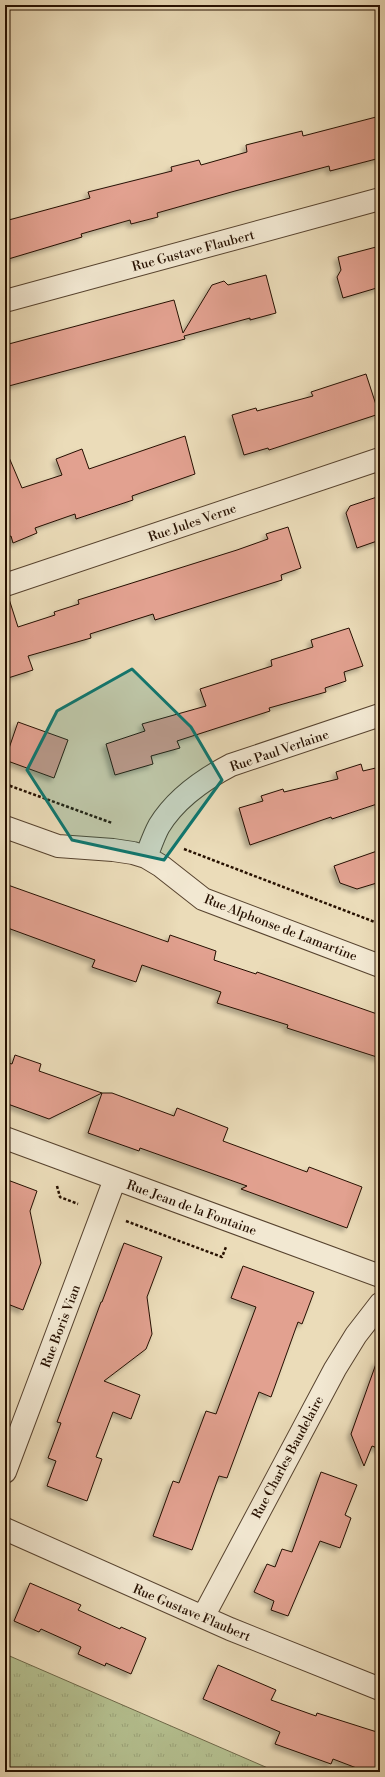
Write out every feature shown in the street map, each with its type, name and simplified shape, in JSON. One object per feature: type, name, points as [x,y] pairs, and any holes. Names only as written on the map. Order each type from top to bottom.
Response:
[{"type":"street","name":"Rue Gustave Flaubert","points":[[5,301],[380,199]]},
{"type":"street","name":"Rue Jules Verne","points":[[5,585],[380,459]]},
{"type":"street","name":"Rue Paul Verlaine","points":[[150,848],[159,827],[175,806],[189,792],[210,776],[231,765],[380,715]]},
{"type":"street","name":"Rue Alphonse de Lamartine","points":[[5,827],[58,846],[133,853],[150,848],[161,866],[203,899],[380,966]]},
{"type":"street","name":"Rue Jean de la Fontaine","points":[[5,1138],[380,1276]]},
{"type":"street","name":"Rue Boris Vian","points":[[5,1472],[115,1179]]},
{"type":"street","name":"Rue Charles Baudelaire","points":[[203,1617],[328,1381],[356,1335],[380,1304]]},
{"type":"street","name":"Rue Gustave Flaubert","points":[[5,1529],[203,1617],[380,1690]]},
{"type":"path","points":[[5,784],[117,825]]},
{"type":"path","points":[[150,848],[380,924]]},
{"type":"path","points":[[58,1158],[54,1170],[60,1197],[222,1257],[235,1223]]},
{"type":"highlighted area","points":[[132,669],[191,727],[222,780],[164,860],[72,840],[27,770],[57,711]]},
{"type":"green space","points":[[5,1654],[277,1772],[5,1772]]},
{"type":"building","points":[[380,116],[380,158],[330,171],[329,166],[235,191],[157,213],[158,217],[131,224],[130,220],[81,234],[82,237],[5,260],[5,221],[90,198],[88,192],[172,171],[171,167],[199,160],[201,165],[247,152],[246,145],[302,131],[303,136]]},
{"type":"building","points":[[380,246],[380,287],[343,298],[337,277],[341,270],[338,257]]},
{"type":"building","points":[[266,275],[276,313],[250,320],[250,318],[184,336],[185,339],[5,387],[5,345],[174,300],[183,333],[212,285],[224,281],[228,285]]},
{"type":"building","points":[[366,374],[379,414],[269,450],[268,448],[244,455],[232,415],[256,408],[257,411],[313,396],[311,392]]},
{"type":"building","points":[[185,436],[195,474],[132,496],[133,500],[76,519],[75,514],[35,528],[37,533],[13,543],[11,536],[5,538],[5,448],[22,488],[62,475],[56,459],[82,449],[89,469]]},
{"type":"building","points":[[380,496],[380,540],[357,548],[346,513],[350,506]]},
{"type":"building","points":[[288,527],[301,568],[281,575],[282,580],[155,620],[153,614],[90,634],[91,638],[28,656],[33,670],[5,679],[5,600],[9,599],[18,627],[55,615],[54,612],[79,604],[78,600],[237,550],[268,539],[266,534]]},
{"type":"building","points":[[349,628],[363,666],[344,672],[346,681],[325,688],[326,692],[269,708],[270,711],[177,741],[180,748],[151,756],[153,764],[115,775],[106,744],[145,731],[142,724],[206,706],[200,689],[272,666],[271,660],[313,647],[311,640]]},
{"type":"building","points":[[18,722],[68,740],[54,778],[5,760]]},
{"type":"building","points":[[361,764],[363,771],[380,767],[380,803],[332,819],[331,817],[250,845],[239,808],[263,801],[261,796],[283,789],[284,792],[338,779],[336,772]]},
{"type":"building","points":[[380,850],[380,882],[357,889],[340,883],[334,866]]},
{"type":"building","points":[[5,884],[168,942],[170,935],[216,951],[214,960],[256,974],[257,972],[380,1015],[380,1058],[287,1028],[288,1025],[217,1003],[221,992],[142,965],[136,982],[92,967],[95,960],[5,927]]},
{"type":"building","points":[[15,1055],[41,1064],[39,1071],[102,1093],[49,1119],[5,1103],[5,1062],[12,1064]]},
{"type":"building","points":[[102,1093],[112,1093],[174,1116],[177,1108],[228,1128],[223,1141],[307,1172],[309,1167],[362,1187],[347,1228],[241,1189],[247,1186],[140,1148],[139,1151],[88,1133]]},
{"type":"building","points":[[5,1179],[37,1191],[30,1211],[41,1263],[23,1310],[5,1303]]},
{"type":"building","points":[[124,1243],[162,1257],[147,1297],[152,1334],[146,1349],[104,1381],[140,1395],[131,1419],[113,1412],[96,1457],[102,1459],[87,1501],[47,1486],[56,1461],[48,1458],[61,1423],[57,1422]]},
{"type":"building","points":[[243,1266],[314,1292],[302,1324],[298,1322],[271,1397],[259,1392],[227,1478],[219,1476],[192,1550],[153,1536],[173,1481],[179,1483],[206,1411],[216,1414],[256,1307],[231,1298]]},
{"type":"building","points":[[377,1361],[380,1362],[380,1449],[372,1446],[364,1466],[351,1434]]},
{"type":"building","points":[[321,1472],[357,1485],[345,1515],[351,1518],[340,1548],[320,1541],[288,1616],[271,1610],[274,1601],[254,1592],[267,1564],[275,1567],[282,1549],[292,1552]]},
{"type":"building","points":[[30,1583],[81,1605],[78,1610],[120,1629],[121,1627],[146,1638],[131,1674],[106,1663],[105,1666],[78,1654],[81,1647],[41,1629],[39,1632],[14,1621]]},
{"type":"building","points":[[218,1665],[276,1690],[271,1700],[316,1716],[317,1713],[380,1733],[380,1772],[367,1772],[333,1759],[331,1764],[275,1744],[280,1732],[203,1699]]}]
